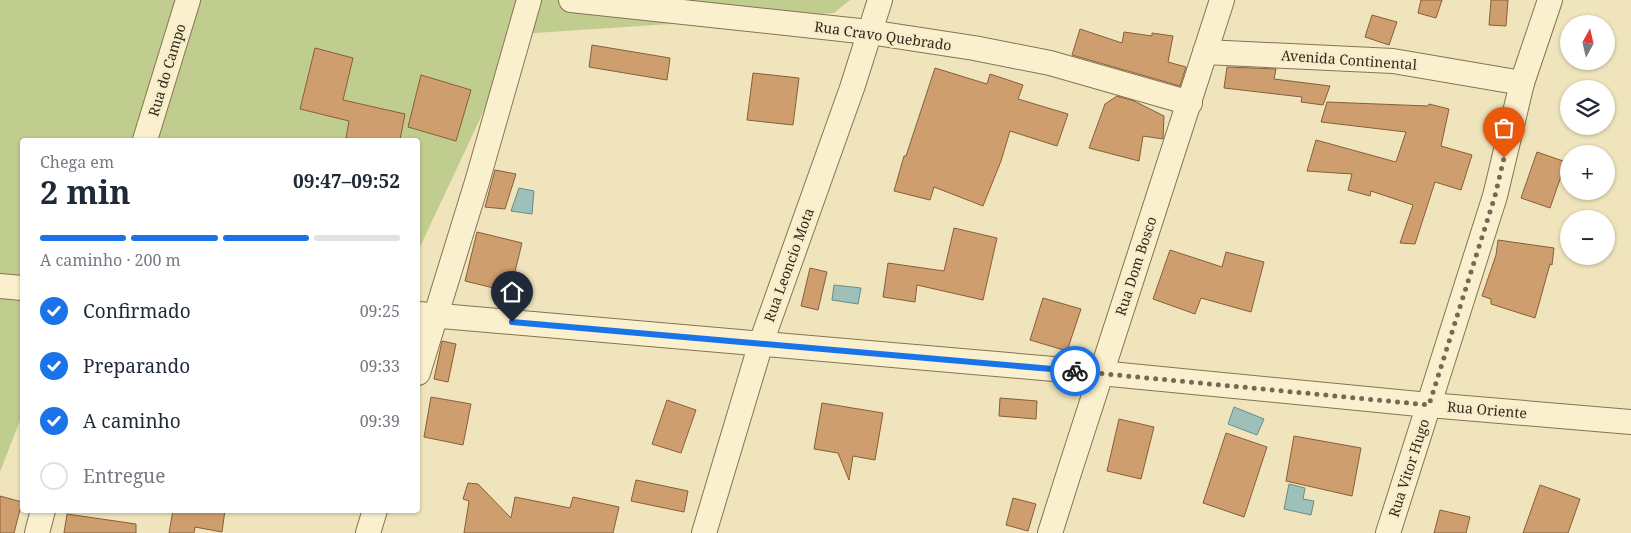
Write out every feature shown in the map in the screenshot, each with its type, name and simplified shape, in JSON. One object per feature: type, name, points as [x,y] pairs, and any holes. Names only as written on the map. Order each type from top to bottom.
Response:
[{"type":"street","name":"Rua do Campo","points":[[146,138],[188,0]]},
{"type":"street","points":[[420,358],[426,314],[477,182],[529,0]]},
{"type":"street","name":"Rua Cravo Quebrado","points":[[571,0],[869,32],[974,48],[1050,63],[1190,102]]},
{"type":"street","name":"Rua Leoncio Mota","points":[[704,533],[761,343],[852,88],[880,0]]},
{"type":"street","name":"Rua Dom Bosco","points":[[1050,533],[1100,373],[1222,0]]},
{"type":"street","name":"Rua Vitor Hugo","points":[[1388,533],[1495,196],[1522,83],[1550,0]]},
{"type":"street","name":"Avenida Continental","points":[[1205,52],[1393,60],[1522,83]]},
{"type":"street","points":[[0,286],[20,288]]},
{"type":"street","name":"Rua Oriente","points":[[426,314],[1631,422]]},
{"type":"street","points":[[37,533],[42,513]]},
{"type":"street","points":[[368,533],[374,513]]},
{"type":"green space","points":[[0,0],[850,0],[834,13],[520,34],[420,247],[420,138],[20,138],[20,420],[0,472]]},
{"type":"water","points":[[519,188],[534,191],[532,214],[511,211]]},
{"type":"water","points":[[834,285],[861,288],[858,304],[832,300]]},
{"type":"water","points":[[1234,407],[1264,419],[1257,435],[1228,424]]},
{"type":"water","points":[[1289,484],[1305,488],[1303,499],[1314,501],[1311,515],[1284,509]]},
{"type":"building","points":[[1421,0],[1442,0],[1436,18],[1418,13]]},
{"type":"building","points":[[1491,0],[1508,0],[1506,26],[1489,25]]},
{"type":"building","points":[[1372,15],[1397,22],[1389,45],[1365,37]]},
{"type":"building","points":[[1080,29],[1122,43],[1124,32],[1152,36],[1152,33],[1173,36],[1168,62],[1186,67],[1180,86],[1072,55]]},
{"type":"building","points":[[592,45],[670,58],[667,80],[589,67]]},
{"type":"building","points":[[315,48],[353,58],[343,100],[405,114],[400,138],[346,138],[349,121],[300,109]]},
{"type":"building","points":[[1227,67],[1276,69],[1274,79],[1330,86],[1323,105],[1301,102],[1302,97],[1224,88]]},
{"type":"building","points":[[935,68],[987,84],[990,74],[1023,85],[1018,99],[1068,114],[1057,146],[1010,131],[1001,161],[983,206],[934,187],[930,200],[894,191],[904,156],[906,156]]},
{"type":"building","points":[[753,73],[799,78],[793,125],[747,120]]},
{"type":"building","points":[[421,75],[471,90],[456,141],[408,127]]},
{"type":"building","points":[[1117,96],[1134,101],[1164,116],[1163,139],[1143,136],[1139,161],[1089,148],[1105,104]]},
{"type":"building","points":[[1327,102],[1428,106],[1429,104],[1449,109],[1441,146],[1472,155],[1461,190],[1435,182],[1415,244],[1400,243],[1413,205],[1371,191],[1370,196],[1348,190],[1352,174],[1307,171],[1316,140],[1396,162],[1406,132],[1321,122]]},
{"type":"building","points":[[1537,152],[1560,160],[1560,179],[1550,208],[1521,198]]},
{"type":"building","points":[[495,170],[516,174],[505,209],[485,207]]},
{"type":"building","points":[[954,228],[997,238],[983,300],[917,285],[915,302],[883,297],[888,263],[944,271]]},
{"type":"building","points":[[477,232],[522,243],[510,292],[465,281]]},
{"type":"building","points":[[1498,240],[1554,248],[1552,265],[1550,264],[1535,318],[1491,304],[1491,299],[1482,296],[1496,255]]},
{"type":"building","points":[[1170,250],[1222,267],[1226,252],[1264,262],[1251,312],[1201,298],[1195,314],[1153,299]]},
{"type":"building","points":[[810,268],[827,272],[818,310],[801,306]]},
{"type":"building","points":[[1043,298],[1081,309],[1067,351],[1030,340]]},
{"type":"building","points":[[442,341],[456,344],[448,382],[434,379]]},
{"type":"building","points":[[431,397],[471,404],[463,445],[424,437]]},
{"type":"building","points":[[1000,398],[1037,401],[1036,419],[999,416]]},
{"type":"building","points":[[667,400],[696,410],[681,453],[652,444]]},
{"type":"building","points":[[822,403],[883,413],[875,460],[853,456],[849,480],[838,453],[814,449]]},
{"type":"building","points":[[1119,419],[1154,427],[1141,479],[1107,471]]},
{"type":"building","points":[[1226,433],[1267,447],[1244,517],[1203,503]]},
{"type":"building","points":[[1294,436],[1361,448],[1352,496],[1286,481]]},
{"type":"building","points":[[636,480],[688,491],[684,512],[631,501]]},
{"type":"building","points":[[468,483],[478,484],[511,518],[515,497],[570,508],[573,497],[619,507],[613,533],[464,533],[469,501],[463,499]]},
{"type":"building","points":[[1540,485],[1580,499],[1568,533],[1523,533]]},
{"type":"building","points":[[0,496],[20,501],[20,510],[14,533],[0,533]]},
{"type":"building","points":[[1013,498],[1036,504],[1028,531],[1006,525]]},
{"type":"building","points":[[1440,510],[1470,517],[1466,533],[1434,533]]},
{"type":"building","points":[[172,513],[225,513],[222,532],[195,527],[194,533],[169,533]]},
{"type":"building","points":[[67,514],[136,524],[136,533],[64,533]]},
{"type":"way so far","points":[[1075,371],[1429,405],[1495,196],[1504,158]]},
{"type":"route","points":[[512,322],[1075,371]]}]
